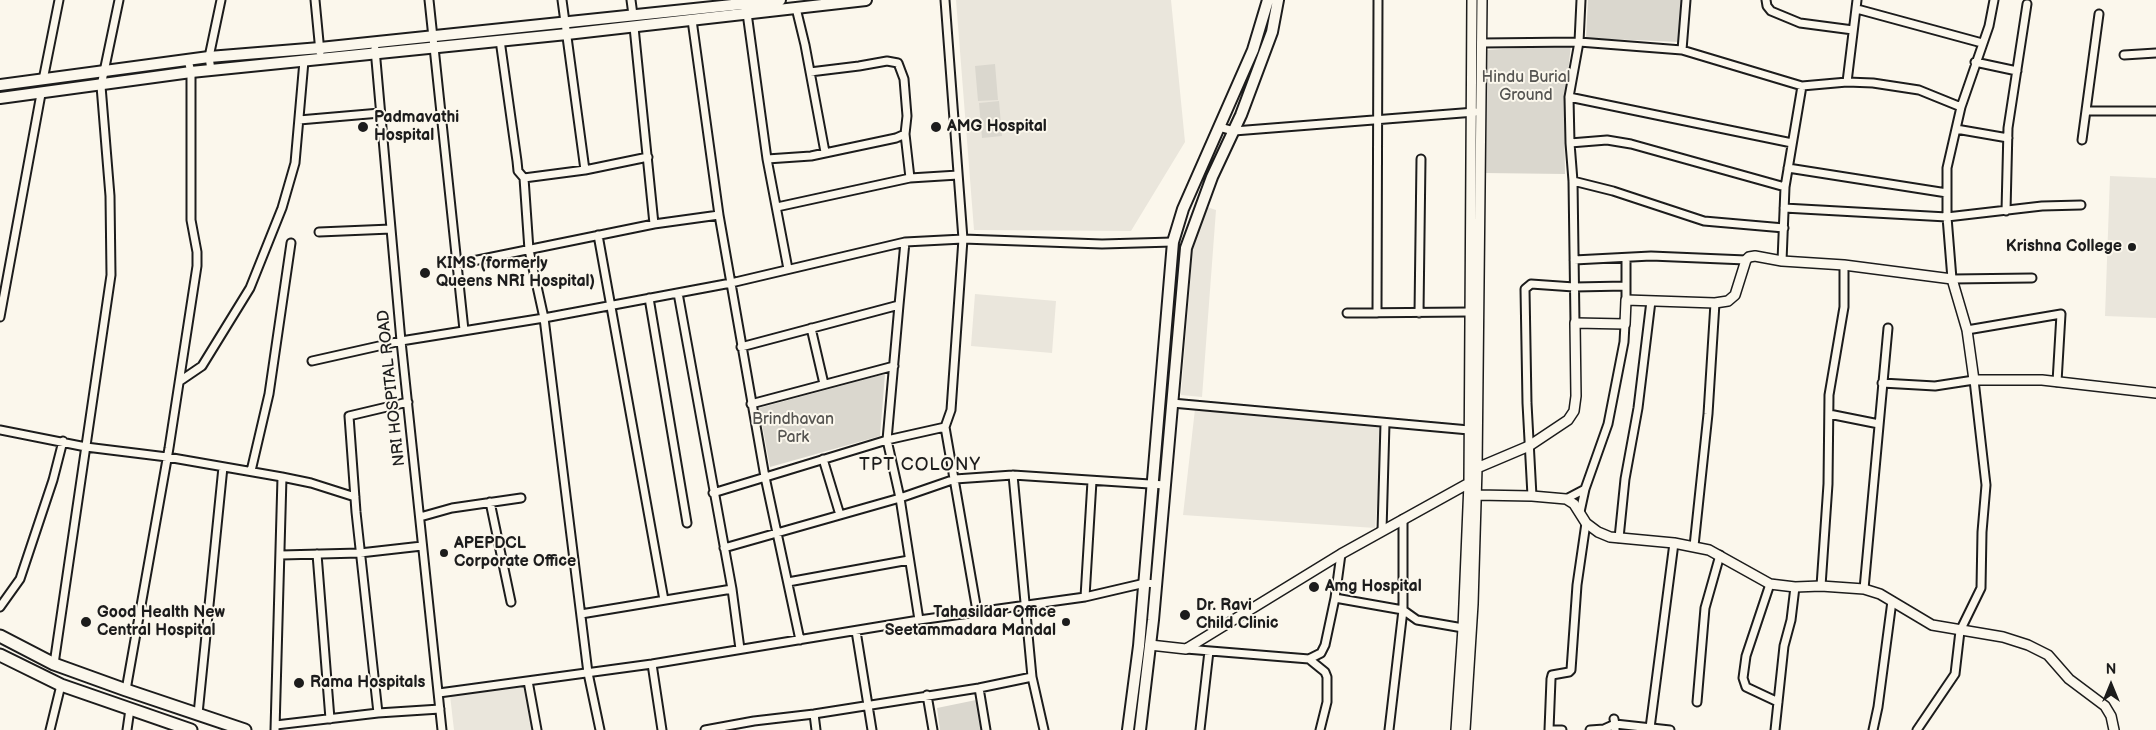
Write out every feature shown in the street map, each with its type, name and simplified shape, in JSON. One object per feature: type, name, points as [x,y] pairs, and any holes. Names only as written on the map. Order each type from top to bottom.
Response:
[{"type":"main road","points":[[0,98],[101,86],[191,72],[304,61],[320,53],[374,42],[633,15],[726,2],[780,0]]},
{"type":"main road","points":[[0,85],[209,57],[376,53],[634,27],[866,0]]},
{"type":"main road","points":[[1128,730],[1145,583],[1173,242],[1183,209],[1253,50],[1268,0]]},
{"type":"main road","points":[[1140,730],[1156,584],[1186,248],[1212,177],[1234,131],[1272,32],[1278,0]]},
{"type":"main road","points":[[0,636],[54,664],[246,730]]},
{"type":"main road","points":[[0,655],[62,685],[191,730]]},
{"type":"street","points":[[43,80],[59,0]]},
{"type":"street","points":[[54,664],[111,275],[110,196],[101,86],[106,71],[119,0]]},
{"type":"street","points":[[211,70],[209,57],[221,0]]},
{"type":"street","points":[[315,0],[320,53]]},
{"type":"street","points":[[429,0],[464,330]]},
{"type":"street","points":[[562,0],[585,170]]},
{"type":"street","points":[[631,0],[633,15]]},
{"type":"street","points":[[945,0],[963,239],[951,410],[945,426],[977,611]]},
{"type":"street","points":[[1377,313],[1378,0]]},
{"type":"street","points":[[1465,730],[1473,604],[1476,495],[1476,112],[1472,0]]},
{"type":"street","points":[[1456,730],[1463,628],[1468,484],[1469,312],[1482,0]]},
{"type":"street","points":[[1186,649],[1341,554],[1468,484],[1476,468],[1529,446],[1568,420],[1574,411],[1576,396],[1573,181],[1569,97],[1579,42],[1581,0]]},
{"type":"street","points":[[1682,50],[1686,0]]},
{"type":"street","points":[[1766,0],[1767,6],[1771,10],[1800,23],[1826,28],[1853,30]]},
{"type":"street","points":[[1847,82],[1857,0]]},
{"type":"street","points":[[1917,730],[1955,674],[1960,631],[1979,593],[1982,580],[1982,532],[1986,485],[1967,330],[1952,279],[1947,193],[1948,168],[1961,107],[1989,26],[1994,0]]},
{"type":"street","points":[[726,2],[744,14],[767,159],[788,269]]},
{"type":"street","points":[[2006,211],[2008,138],[2027,4]]},
{"type":"street","points":[[796,8],[825,152]]},
{"type":"street","points":[[1856,9],[1982,43]]},
{"type":"street","points":[[2082,140],[2099,14]]},
{"type":"street","points":[[692,20],[719,215],[741,347],[765,477],[800,640]]},
{"type":"street","points":[[634,27],[654,224]]},
{"type":"street","points":[[500,40],[518,171],[524,178],[529,250],[544,318],[588,673],[600,730]]},
{"type":"street","name":"NRI HOSPITAL ROAD","points":[[374,42],[401,341],[442,730]]},
{"type":"street","points":[[1481,43],[1579,42],[1682,50],[1802,86],[1847,82],[1873,83],[1919,90],[1961,107]]},
{"type":"street","points":[[2124,54],[2156,53]]},
{"type":"street","points":[[126,690],[180,381],[197,266],[197,252],[191,220],[191,72],[188,60]]},
{"type":"street","points":[[180,381],[202,366],[250,288],[282,208],[295,163],[304,61]]},
{"type":"street","points":[[810,72],[886,61],[898,63],[903,71],[904,79],[905,134],[910,178]]},
{"type":"street","points":[[1975,62],[2016,71]]},
{"type":"street","points":[[1782,261],[1785,188],[1802,86]]},
{"type":"street","points":[[0,317],[41,94]]},
{"type":"street","points":[[1569,97],[1792,143]]},
{"type":"street","points":[[2086,111],[2156,111]]},
{"type":"street","points":[[1219,127],[1234,131],[1476,112]]},
{"type":"street","points":[[299,120],[380,113]]},
{"type":"street","points":[[1956,129],[2008,138]]},
{"type":"street","points":[[767,159],[811,156],[896,138],[905,134]]},
{"type":"street","points":[[1570,143],[1607,140],[1631,144],[1785,188]]},
{"type":"street","points":[[524,178],[585,170],[648,157]]},
{"type":"street","points":[[1419,313],[1421,159]]},
{"type":"street","points":[[1788,168],[1947,193]]},
{"type":"street","points":[[777,207],[910,178],[958,175]]},
{"type":"street","points":[[1573,181],[1613,191],[1704,221],[1784,228]]},
{"type":"street","points":[[1784,208],[1947,217],[2042,206],[2081,205]]},
{"type":"street","points":[[458,264],[654,224],[719,215]]},
{"type":"street","points":[[319,232],[391,229]]},
{"type":"street","points":[[598,235],[664,600]]},
{"type":"street","points":[[312,360],[401,341],[544,318],[731,283],[905,242],[963,239],[1102,244],[1173,242]]},
{"type":"street","points":[[905,242],[886,440],[900,498],[919,620]]},
{"type":"street","points":[[251,470],[271,386],[291,243]]},
{"type":"street","points":[[1574,260],[1651,256],[1746,260],[1749,257],[1755,256],[1782,261],[1844,265],[1952,279],[2032,278]]},
{"type":"street","points":[[1580,512],[1585,488],[1608,424],[1624,342],[1626,258]]},
{"type":"street","points":[[1626,300],[1715,303],[1728,301],[1736,294],[1746,260]]},
{"type":"street","points":[[1821,586],[1828,484],[1829,395],[1844,306],[1844,265]]},
{"type":"street","points":[[1532,496],[1525,290],[1531,284],[1574,288],[1626,286]]},
{"type":"street","points":[[678,293],[732,589],[740,649]]},
{"type":"street","points":[[649,298],[687,523]]},
{"type":"street","points":[[1619,538],[1625,479],[1638,408],[1651,301]]},
{"type":"street","points":[[1694,546],[1708,414],[1715,303]]},
{"type":"street","points":[[741,347],[899,305]]},
{"type":"street","points":[[1347,313],[1469,312]]},
{"type":"street","points":[[1967,330],[2061,314],[2057,382]]},
{"type":"street","points":[[1575,323],[1624,324]]},
{"type":"street","points":[[811,328],[824,384]]},
{"type":"street","points":[[1864,589],[1888,328]]},
{"type":"street","points":[[751,404],[894,366]]},
{"type":"street","points":[[1882,383],[1935,386],[1974,380],[2042,380],[2156,393]]},
{"type":"street","points":[[378,713],[354,497],[349,416],[408,402]]},
{"type":"street","points":[[1172,403],[1468,430]]},
{"type":"street","points":[[1829,414],[1878,424]]},
{"type":"street","points":[[1382,531],[1385,423]]},
{"type":"street","points":[[713,493],[886,440],[945,426]]},
{"type":"street","points":[[0,430],[86,447],[251,470],[311,483],[354,497]]},
{"type":"street","points":[[0,607],[20,579],[53,480],[63,442]]},
{"type":"street","points":[[823,459],[840,515]]},
{"type":"street","points":[[198,714],[223,466]]},
{"type":"street","points":[[724,548],[900,498],[955,479],[1013,475],[1165,485]]},
{"type":"street","points":[[1013,475],[1032,677],[1044,730]]},
{"type":"street","points":[[282,477],[276,727],[378,713],[440,708]]},
{"type":"street","points":[[1085,597],[1092,480]]},
{"type":"street","points":[[1566,499],[1585,488]]},
{"type":"street","points":[[1476,495],[1566,499],[1574,504],[1586,523],[1598,532],[1619,538],[1694,546],[1720,555],[1753,576],[1770,584],[1795,587],[1821,586],[1864,589],[1892,601],[1932,625],[2003,637],[2028,645],[2048,655],[2069,679],[2105,706],[2111,716],[2114,730]]},
{"type":"street","points":[[420,517],[452,508],[521,498]]},
{"type":"street","points":[[490,502],[511,602]]},
{"type":"street","points":[[1389,730],[1403,610],[1403,519]]},
{"type":"street","points":[[1562,730],[1548,730],[1551,679],[1552,675],[1571,670],[1577,585],[1586,523]]},
{"type":"street","points":[[1650,728],[1674,543]]},
{"type":"street","points":[[281,554],[360,553],[422,546]]},
{"type":"street","points":[[317,554],[330,719]]},
{"type":"street","points":[[1150,646],[1309,659],[1316,657],[1324,650],[1335,598],[1341,554]]},
{"type":"street","points":[[1697,702],[1705,608],[1720,555]]},
{"type":"street","points":[[788,582],[909,560]]},
{"type":"street","points":[[439,693],[652,664],[977,611],[1085,597],[1145,583],[1156,584]]},
{"type":"street","points":[[1770,584],[1746,656],[1743,678],[1746,687],[1778,702]]},
{"type":"street","points":[[1775,730],[1784,646],[1791,620],[1795,587]]},
{"type":"street","points":[[581,614],[732,589]]},
{"type":"street","points":[[1335,598],[1403,610],[1417,620],[1463,628]]},
{"type":"street","points":[[1873,730],[1878,707],[1892,601]]},
{"type":"street","points":[[856,631],[872,730]]},
{"type":"street","points":[[1200,730],[1209,651]]},
{"type":"street","points":[[1309,659],[1325,672],[1327,677],[1327,702],[1320,730]]},
{"type":"street","points":[[652,664],[662,730]]},
{"type":"street","points":[[705,730],[979,688],[1032,677]]},
{"type":"street","points":[[528,681],[537,730]]},
{"type":"street","points":[[50,730],[62,685]]},
{"type":"street","points":[[979,688],[986,730]]},
{"type":"street","points":[[927,695],[933,730]]},
{"type":"street","points":[[127,730],[130,708]]},
{"type":"street","points":[[814,714],[816,730]]},
{"type":"street","points":[[754,721],[756,730]]},
{"type":"street","points":[[1590,730],[1604,729],[1615,725],[1670,730]]},
{"type":"shaded area","points":[[956,0],[1171,0],[1185,142],[1131,231],[974,230]]},
{"type":"shaded area","name":"Krishna College","points":[[2110,176],[2156,178],[2156,318],[2105,316]]},
{"type":"shaded area","points":[[1207,207],[1216,210],[1202,397],[1181,395],[1193,245]]},
{"type":"shaded area","points":[[975,294],[1056,301],[1052,353],[971,346]]},
{"type":"shaded area","points":[[1195,409],[1384,424],[1375,528],[1183,515]]},
{"type":"shaded area","points":[[527,687],[532,730],[454,730],[450,695]]},
{"type":"green space","points":[[1588,0],[1681,0],[1679,42],[1586,38]]},
{"type":"green space","name":"Hindu Burial Ground","points":[[1571,45],[1564,108],[1565,174],[1485,173],[1486,50]]},
{"type":"green space","points":[[995,64],[998,100],[978,101],[975,66]]},
{"type":"green space","points":[[999,101],[1002,136],[982,138],[979,103]]},
{"type":"green space","name":"Brindhavan Park","points":[[885,374],[880,436],[770,467],[759,408]]},
{"type":"green space","points":[[976,700],[982,730],[940,730],[937,708]]},
{"type":"place","name":"Padmavathi Hospital","points":[[363,127]]},
{"type":"place","name":"AMG Hospital","points":[[936,127]]},
{"type":"place","name":"Krishna College","points":[[2132,247]]},
{"type":"place","name":"KIMS (formerly Queens NRI Hospital)","points":[[425,273]]},
{"type":"place","name":"APEPDCL Corporate Office","points":[[444,553]]},
{"type":"place","name":"Amg Hospital","points":[[1314,587]]},
{"type":"place","name":"Dr. Ravi Child Clinic","points":[[1185,615]]},
{"type":"place","name":"Good Health New Central Hospital","points":[[86,622]]},
{"type":"place","name":"Tahasildar Office Seetammadara Mandal","points":[[1066,622]]},
{"type":"place","name":"Rama Hospitals","points":[[299,683]]},
{"type":"district","name":"TPT COLONY","points":[[920,465]]}]
